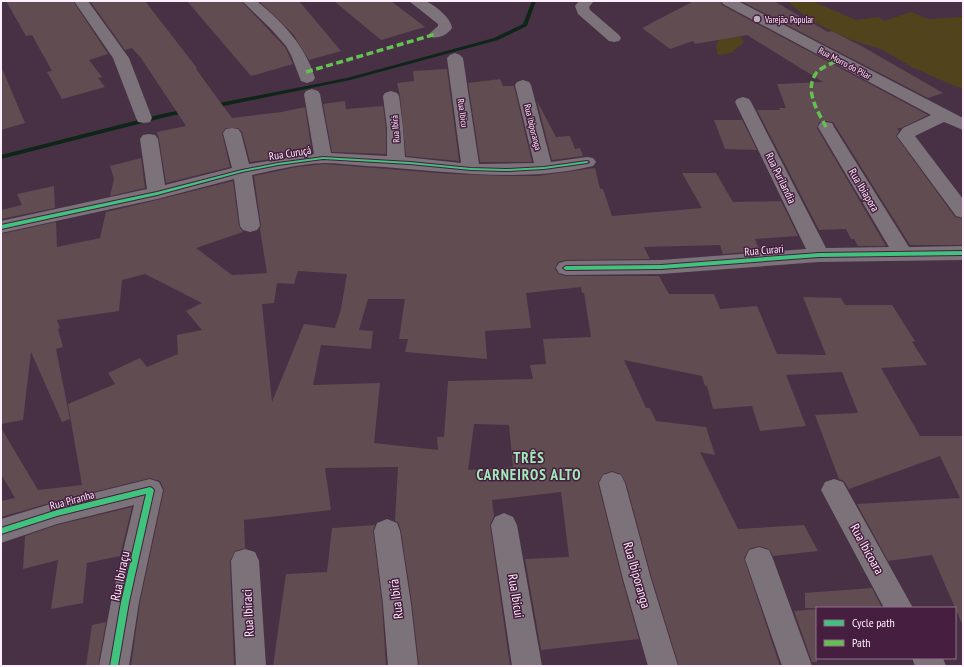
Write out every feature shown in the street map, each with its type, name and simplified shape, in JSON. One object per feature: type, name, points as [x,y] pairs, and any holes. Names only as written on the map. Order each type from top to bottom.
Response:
[{"type":"street","points":[[81,1],[121,58],[144,118]]},
{"type":"street","points":[[249,1],[283,34],[299,54],[309,86],[323,158]]},
{"type":"street","points":[[416,1],[446,24],[445,28],[436,34]]},
{"type":"street","points":[[586,1],[582,6],[583,11],[614,38]]},
{"type":"street","name":"Rua Morro do Pilar","points":[[728,1],[963,125]]},
{"type":"street","name":"Rua Ibicu","points":[[455,58],[465,122],[470,169]]},
{"type":"street","name":"Rua Ibiporanga","points":[[523,85],[544,168]]},
{"type":"street","name":"Rua Ibirá","points":[[392,96],[396,162]]},
{"type":"street","name":"Rua Purilandia","points":[[743,102],[819,255]]},
{"type":"street","points":[[944,115],[909,132],[906,136],[963,212]]},
{"type":"street","name":"Rua Ibiapora","points":[[826,127],[902,252]]},
{"type":"street","points":[[232,133],[242,171],[250,226]]},
{"type":"street","points":[[149,139],[157,192]]},
{"type":"street","name":"Rua Curuçá","points":[[1,227],[157,192],[242,171],[278,164],[323,158],[396,162],[470,169],[544,168],[587,162]]},
{"type":"street","name":"Rua Curari","points":[[566,268],[661,267],[819,255],[902,252],[963,253]]},
{"type":"street","name":"Rua Ibiporanga","points":[[612,483],[637,579],[663,666]]},
{"type":"street","name":"Rua Piranha","points":[[1,532],[57,513],[150,490]]},
{"type":"street","name":"Rua Ibiraçu","points":[[114,666],[125,602],[150,490]]},
{"type":"street","name":"Rua Ibicoara","points":[[834,490],[898,607]]},
{"type":"street","name":"Rua Ibicui","points":[[504,525],[527,666]]},
{"type":"street","name":"Rua Ibirá","points":[[387,531],[397,604],[403,666]]},
{"type":"street","points":[[759,559],[797,666]]},
{"type":"street","name":"Rua Ibiraci","points":[[245,560],[251,666]]},
{"type":"shaded area","points":[[787,1],[812,1],[856,20],[879,17],[884,21],[911,12],[928,19],[963,17],[963,88],[957,87],[912,67],[883,50],[849,39],[810,20]]},
{"type":"shaded area","points":[[734,28],[744,42],[731,53],[718,55],[716,45],[720,38]]},
{"type":"building","points":[[6,1],[73,1],[108,54],[89,60],[102,77],[98,78],[105,87],[62,99],[47,72],[52,71],[32,35],[26,36]]},
{"type":"building","points":[[90,1],[145,1],[197,68],[196,69],[232,118],[282,112],[305,107],[312,153],[250,162],[242,132],[238,128],[226,128],[222,133],[230,167],[166,183],[157,132],[186,126],[141,58],[132,48],[125,50]]},
{"type":"building","points":[[187,1],[241,1],[285,47],[293,64],[251,76]]},
{"type":"building","points":[[259,1],[299,1],[341,51],[309,60],[293,34]]},
{"type":"building","points":[[334,1],[391,1],[425,27],[381,40]]},
{"type":"building","points":[[694,1],[720,1],[722,5],[928,115],[901,128],[897,128],[899,131],[896,136],[955,217],[963,219],[963,245],[910,245],[833,122],[826,121],[819,122],[817,128],[886,246],[858,246],[854,239],[851,239],[846,229],[819,230],[757,110],[780,110],[779,108],[786,108],[777,84],[823,82],[747,35],[695,44],[693,41],[670,49],[642,28]]},
{"type":"building","points":[[741,1],[774,1],[828,32],[832,31],[865,48],[943,93],[928,98]]},
{"type":"building","points":[[1,66],[25,123],[1,130]]},
{"type":"building","points":[[447,69],[459,161],[406,156],[400,96],[397,83],[414,81],[413,71]]},
{"type":"building","points":[[500,79],[503,86],[514,86],[532,162],[480,162],[468,83]]},
{"type":"building","points":[[345,101],[346,109],[383,106],[386,128],[386,154],[332,152],[323,104]]},
{"type":"building","points":[[537,101],[556,137],[570,136],[575,149],[580,148],[583,156],[552,160]]},
{"type":"building","points":[[714,120],[742,120],[757,150],[725,149]]},
{"type":"building","points":[[141,158],[145,188],[110,196],[114,179],[110,166]]},
{"type":"building","points":[[324,164],[451,174],[508,176],[537,176],[595,168],[600,189],[603,189],[612,216],[702,208],[682,173],[716,173],[733,202],[781,201],[798,236],[755,239],[760,251],[723,254],[720,245],[644,247],[650,259],[566,260],[558,262],[555,269],[559,274],[566,276],[659,276],[669,294],[714,294],[720,309],[757,306],[777,354],[826,355],[803,297],[841,298],[845,305],[892,305],[915,341],[912,342],[927,365],[881,368],[920,436],[963,436],[963,626],[932,555],[888,561],[857,504],[960,498],[940,456],[849,489],[844,481],[839,479],[815,415],[858,413],[842,372],[786,375],[806,426],[760,431],[752,406],[713,409],[707,386],[705,386],[702,376],[624,360],[646,408],[650,408],[656,421],[706,427],[715,455],[700,452],[738,529],[804,525],[818,551],[773,556],[769,549],[759,546],[749,549],[744,558],[780,666],[679,666],[652,579],[626,483],[621,474],[612,471],[603,474],[598,483],[639,639],[541,650],[525,559],[569,557],[561,492],[492,500],[494,516],[490,525],[510,666],[419,666],[412,604],[401,531],[398,522],[395,521],[398,467],[325,468],[331,510],[244,520],[245,548],[235,551],[230,561],[234,666],[131,666],[140,602],[164,490],[160,481],[150,478],[57,501],[1,517],[1,501],[15,498],[1,474],[1,428],[38,490],[82,485],[68,404],[115,384],[108,373],[140,358],[147,367],[178,354],[177,335],[202,330],[186,311],[202,303],[145,274],[122,280],[119,311],[57,320],[63,347],[56,349],[70,419],[62,422],[31,352],[23,420],[1,424],[1,234],[56,222],[57,247],[100,238],[106,212],[233,181],[239,226],[243,232],[196,248],[232,275],[267,273],[254,176],[297,167]],"holes":[[[298,271],[347,274],[341,309],[335,328],[304,324],[272,402],[262,304],[274,303],[277,283],[294,284]],[[581,287],[582,293],[584,293],[591,337],[543,339],[546,364],[530,365],[533,379],[448,381],[444,437],[437,437],[438,450],[374,443],[380,383],[313,385],[321,345],[371,349],[373,331],[359,330],[368,299],[405,299],[399,339],[408,339],[405,352],[487,359],[485,331],[531,328],[526,293]],[[474,424],[509,425],[513,467],[468,470]]]},
{"type":"building","points":[[54,186],[55,208],[1,219],[1,210],[22,205],[17,194]]},
{"type":"building","points":[[132,507],[120,556],[87,563],[83,603],[51,609],[58,560],[23,569],[25,536],[57,525]]},
{"type":"building","points":[[375,525],[373,531],[382,604],[386,666],[273,666],[286,574],[327,572],[332,528]]},
{"type":"building","points":[[872,588],[882,607],[805,608],[805,593]]},
{"type":"building","points":[[816,609],[817,662],[812,662],[794,611]]},
{"type":"building","points":[[106,622],[98,666],[86,666],[92,625]]},
{"type":"waterway","points":[[214,106],[348,79],[496,39],[525,25],[534,1]]},
{"type":"waterway","points":[[1,157],[186,111]]},
{"type":"marked path","points":[[306,72],[436,34]]},
{"type":"marked path","points":[[826,127],[811,97],[814,78],[818,71],[839,60]]},
{"type":"cycle path","points":[[1,227],[157,193],[242,171],[278,164],[323,158],[410,163],[471,169],[506,170],[544,168],[587,162]]},
{"type":"cycle path","points":[[566,268],[661,267],[819,255],[963,253]]},
{"type":"cycle path","points":[[1,531],[57,513],[150,490],[125,602],[114,666]]},
{"type":"place","name":"Varejão Popular","points":[[757,19]]},
{"type":"district","name":"TRÊS CARNEIROS ALTO","points":[[529,466]]}]
